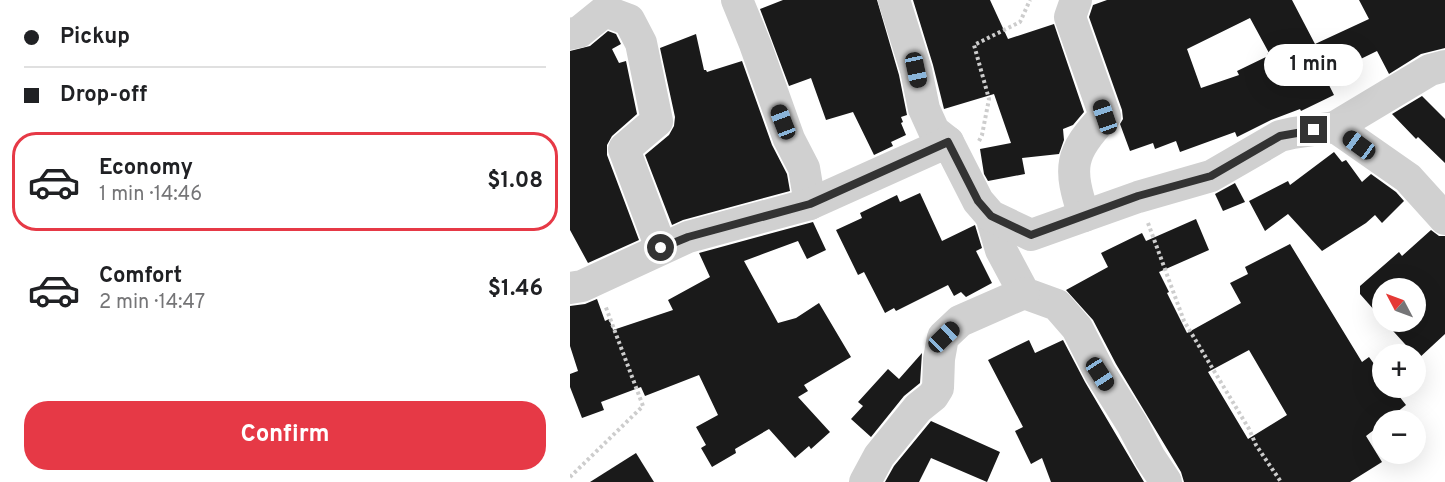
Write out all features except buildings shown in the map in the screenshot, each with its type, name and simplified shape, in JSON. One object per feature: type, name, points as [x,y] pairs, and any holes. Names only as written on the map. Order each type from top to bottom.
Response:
[{"type":"street","points":[[737,0],[789,139],[804,168],[810,204]]},
{"type":"street","points":[[894,0],[916,70],[924,109],[934,131],[963,143]]},
{"type":"street","points":[[1076,0],[1070,17],[1105,117],[1086,137],[1074,163],[1074,185],[1084,216]]},
{"type":"street","points":[[570,34],[579,32],[604,11],[629,20],[641,43],[657,121],[624,148],[661,248]]},
{"type":"street","points":[[963,143],[978,201],[991,216],[1031,235],[1138,196],[1211,176],[1280,136],[1335,127],[1430,70],[1445,66]]},
{"type":"street","points":[[1335,127],[1408,178],[1445,219]]},
{"type":"street","points":[[582,284],[688,237],[810,204],[963,143]]},
{"type":"street","points":[[991,216],[1001,250],[1024,293],[1057,305],[1077,328],[1100,374],[1166,482]]},
{"type":"street","points":[[866,482],[879,456],[918,408],[933,396],[938,388],[939,359],[944,337],[960,321],[1024,293]]},
{"type":"path","points":[[963,143],[982,135],[990,99],[974,45],[1020,22],[1030,0]]},
{"type":"path","points":[[1138,196],[1184,321],[1250,429],[1256,445],[1281,482]]},
{"type":"path","points":[[570,477],[643,406],[582,284]]},
{"type":"route","points":[[661,248],[688,237],[810,204],[948,142],[978,201],[991,216],[1031,235],[1138,196],[1211,176],[1280,136],[1314,130]]}]
